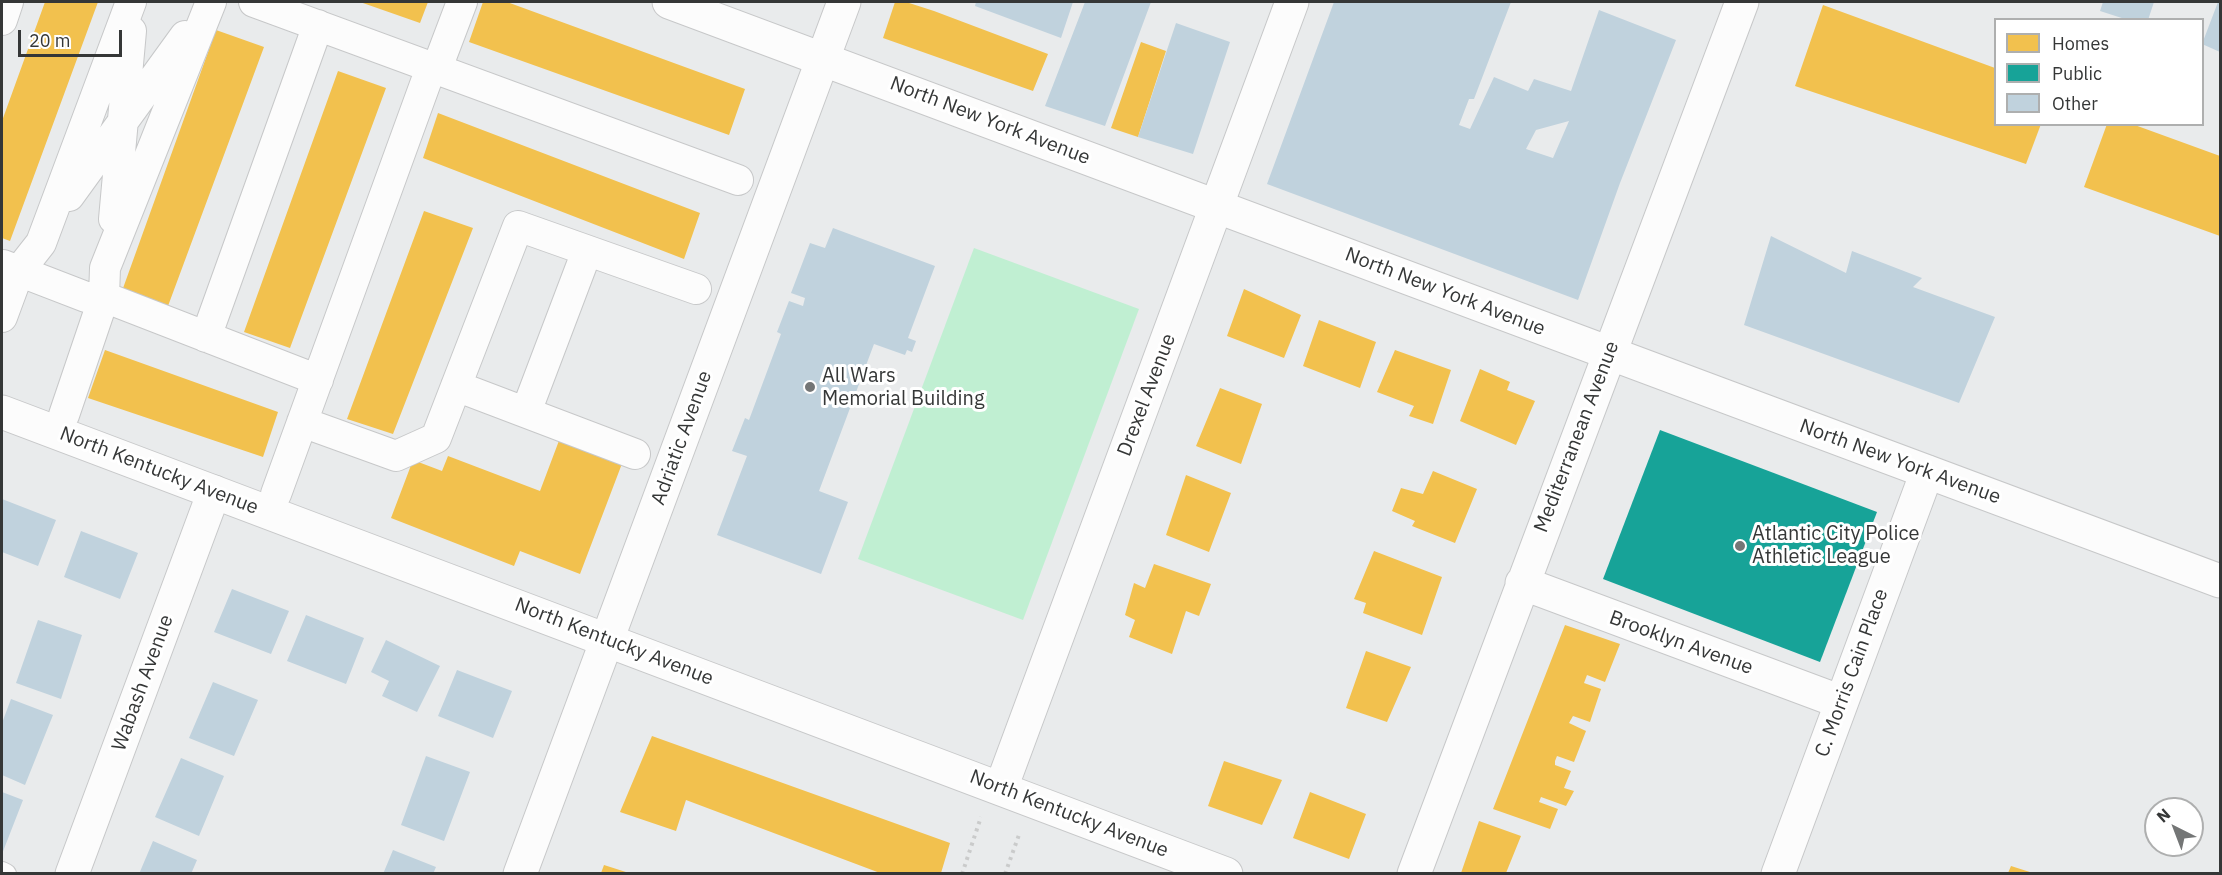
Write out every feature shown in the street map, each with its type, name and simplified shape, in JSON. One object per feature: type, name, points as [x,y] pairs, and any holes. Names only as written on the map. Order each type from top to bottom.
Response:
[{"type":"street","points":[[2,20],[9,2]]},
{"type":"street","points":[[111,252],[132,2]]},
{"type":"street","points":[[2,317],[10,268],[41,243],[132,2]]},
{"type":"street","points":[[47,228],[210,2]]},
{"type":"street","points":[[64,415],[104,297],[105,268],[210,2]]},
{"type":"street","points":[[254,2],[738,180]]},
{"type":"street","points":[[276,494],[427,79],[437,68],[462,2]]},
{"type":"street","name":"North New York Avenue","points":[[669,2],[2220,581]]},
{"type":"street","name":"Adriatic Avenue","points":[[520,873],[844,2]]},
{"type":"street","name":"Mediterranean Avenue","points":[[1414,873],[1742,2]]},
{"type":"street","name":"Drexel Avenue","points":[[996,786],[1217,208],[1285,4]]},
{"type":"street","points":[[206,337],[318,25]]},
{"type":"street","points":[[302,422],[396,456],[436,438],[518,226],[696,289]]},
{"type":"street","points":[[526,412],[587,250]]},
{"type":"street","points":[[10,268],[86,297],[104,297],[318,380]]},
{"type":"street","points":[[456,386],[635,454]]},
{"type":"street","name":"North Kentucky Avenue","points":[[2,412],[1226,873]]},
{"type":"street","name":"C. Morris Cain Place","points":[[1778,873],[1927,472]]},
{"type":"street","name":"Wabash Avenue","points":[[72,873],[214,492]]},
{"type":"street","name":"Brooklyn Avenue","points":[[1522,583],[1841,702]]},
{"type":"lane","points":[[2,872],[6,873]]},
{"type":"path","points":[[962,873],[996,786]]},
{"type":"path","points":[[1005,873],[1032,801]]},
{"type":"green space","points":[[974,248],[1139,309],[1023,620],[858,559]]},
{"type":"building: Homes","points":[[45,2],[98,2],[10,241],[2,238],[2,121]]},
{"type":"building: Homes","points":[[360,2],[428,2],[420,23]]},
{"type":"building: Homes","points":[[483,2],[507,2],[745,89],[729,135],[469,42]]},
{"type":"building: Homes","points":[[895,2],[906,2],[934,11],[1048,54],[1033,91],[883,38]]},
{"type":"building: Homes","points":[[1823,5],[1994,68],[1994,126],[2040,126],[2026,164],[1795,86]]},
{"type":"building: Homes","points":[[216,30],[264,47],[168,306],[122,291]]},
{"type":"building: Homes","points":[[1141,42],[1166,51],[1138,137],[1111,128]]},
{"type":"building: Homes","points":[[338,71],[386,88],[290,348],[244,332]]},
{"type":"building: Homes","points":[[438,113],[700,213],[684,259],[423,158]]},
{"type":"building: Homes","points":[[2106,126],[2138,126],[2220,156],[2220,236],[2084,187]]},
{"type":"building: Homes","points":[[424,211],[473,228],[393,434],[347,419]]},
{"type":"building: Homes","points":[[1244,289],[1301,315],[1284,358],[1227,336]]},
{"type":"building: Homes","points":[[1319,320],[1376,342],[1360,388],[1303,366]]},
{"type":"building: Homes","points":[[105,350],[278,412],[263,457],[88,398]]},
{"type":"building: Homes","points":[[1395,350],[1451,370],[1433,424],[1409,416],[1414,406],[1377,392]]},
{"type":"building: Homes","points":[[1480,369],[1510,382],[1507,390],[1535,401],[1516,445],[1460,421]]},
{"type":"building: Homes","points":[[1220,388],[1262,404],[1241,464],[1196,446]]},
{"type":"building: Homes","points":[[560,438],[623,461],[580,574],[520,551],[514,566],[391,518],[413,460],[442,471],[448,456],[540,491]]},
{"type":"building: Homes","points":[[1433,471],[1477,489],[1455,543],[1412,526],[1415,521],[1392,511],[1401,488],[1423,494]]},
{"type":"building: Homes","points":[[1186,475],[1231,493],[1209,552],[1166,535]]},
{"type":"building: Homes","points":[[1374,551],[1442,577],[1422,635],[1363,613],[1366,603],[1354,599]]},
{"type":"building: Homes","points":[[1154,564],[1211,584],[1199,616],[1186,611],[1172,654],[1129,637],[1135,620],[1125,615],[1134,583],[1145,588]]},
{"type":"building: Homes","points":[[1565,625],[1620,644],[1605,682],[1587,675],[1584,683],[1601,689],[1590,722],[1573,716],[1569,723],[1586,731],[1574,762],[1557,756],[1555,761],[1555,765],[1571,771],[1564,788],[1574,791],[1566,806],[1541,797],[1539,802],[1558,809],[1550,829],[1493,809]]},
{"type":"building: Homes","points":[[1366,651],[1411,667],[1387,722],[1346,708]]},
{"type":"building: Homes","points":[[652,736],[950,843],[941,873],[880,873],[686,800],[676,831],[620,812]]},
{"type":"building: Homes","points":[[1224,761],[1282,780],[1262,825],[1208,806]]},
{"type":"building: Homes","points":[[1310,792],[1366,814],[1349,859],[1293,838]]},
{"type":"building: Homes","points":[[1479,821],[1521,836],[1506,873],[1461,873]]},
{"type":"building: Homes","points":[[604,865],[629,873],[601,873]]},
{"type":"building: Homes","points":[[2011,866],[2033,873],[2008,873]]},
{"type":"building: Public","name":"Atlantic City Police Athletic League","points":[[1660,430],[1877,512],[1820,662],[1603,579]]},
{"type":"building: Other","points":[[976,2],[1073,2],[1061,38],[975,6]]},
{"type":"building: Other","points":[[1085,2],[1151,2],[1105,126],[1045,106]]},
{"type":"building: Other","points":[[1334,2],[1511,2],[1474,99],[1469,99],[1459,125],[1470,129],[1494,77],[1528,91],[1534,79],[1571,91],[1599,10],[1676,40],[1620,183],[1578,300],[1267,184]],"holes":[[[1569,121],[1553,158],[1526,149],[1536,130]]]},
{"type":"building: Other","points":[[2103,2],[2154,2],[2149,18],[2122,18],[2100,11]]},
{"type":"building: Other","points":[[2218,2],[2220,2],[2220,52],[2204,45],[2204,39]]},
{"type":"building: Other","points":[[1176,23],[1230,42],[1193,154],[1138,137]]},
{"type":"building: Other","name":"All Wars Memorial Building","points":[[833,228],[935,266],[908,338],[916,341],[912,352],[907,350],[905,355],[874,344],[819,491],[848,502],[821,574],[717,535],[747,456],[732,451],[745,418],[749,420],[781,334],[777,332],[789,301],[803,306],[805,298],[791,293],[810,243],[825,248]]},
{"type":"building: Other","points":[[1771,236],[1846,273],[1852,251],[1922,278],[1913,287],[1995,317],[1959,403],[1744,325]]},
{"type":"building: Other","points":[[2,499],[56,520],[38,566],[2,552]]},
{"type":"building: Other","points":[[81,531],[138,553],[120,599],[64,577]]},
{"type":"building: Other","points":[[232,589],[289,611],[271,654],[214,632]]},
{"type":"building: Other","points":[[306,615],[364,638],[346,684],[287,661]]},
{"type":"building: Other","points":[[38,620],[82,635],[61,699],[16,683]]},
{"type":"building: Other","points":[[386,640],[440,666],[417,712],[382,696],[389,681],[371,672]]},
{"type":"building: Other","points":[[457,670],[512,691],[493,738],[438,716]]},
{"type":"building: Other","points":[[213,682],[258,700],[234,756],[189,738]]},
{"type":"building: Other","points":[[11,699],[53,715],[25,785],[2,775],[2,723]]},
{"type":"building: Other","points":[[426,756],[470,772],[444,841],[401,825]]},
{"type":"building: Other","points":[[181,758],[224,776],[199,836],[155,817]]},
{"type":"building: Other","points":[[2,792],[23,800],[2,854]]},
{"type":"building: Other","points":[[153,841],[197,860],[191,874],[139,874]]},
{"type":"building: Other","points":[[393,850],[436,867],[433,874],[383,874]]},
{"type":"place","name":"All Wars Memorial Building","points":[[810,387]]},
{"type":"place","name":"Atlantic City Police Athletic League","points":[[1740,546]]}]
